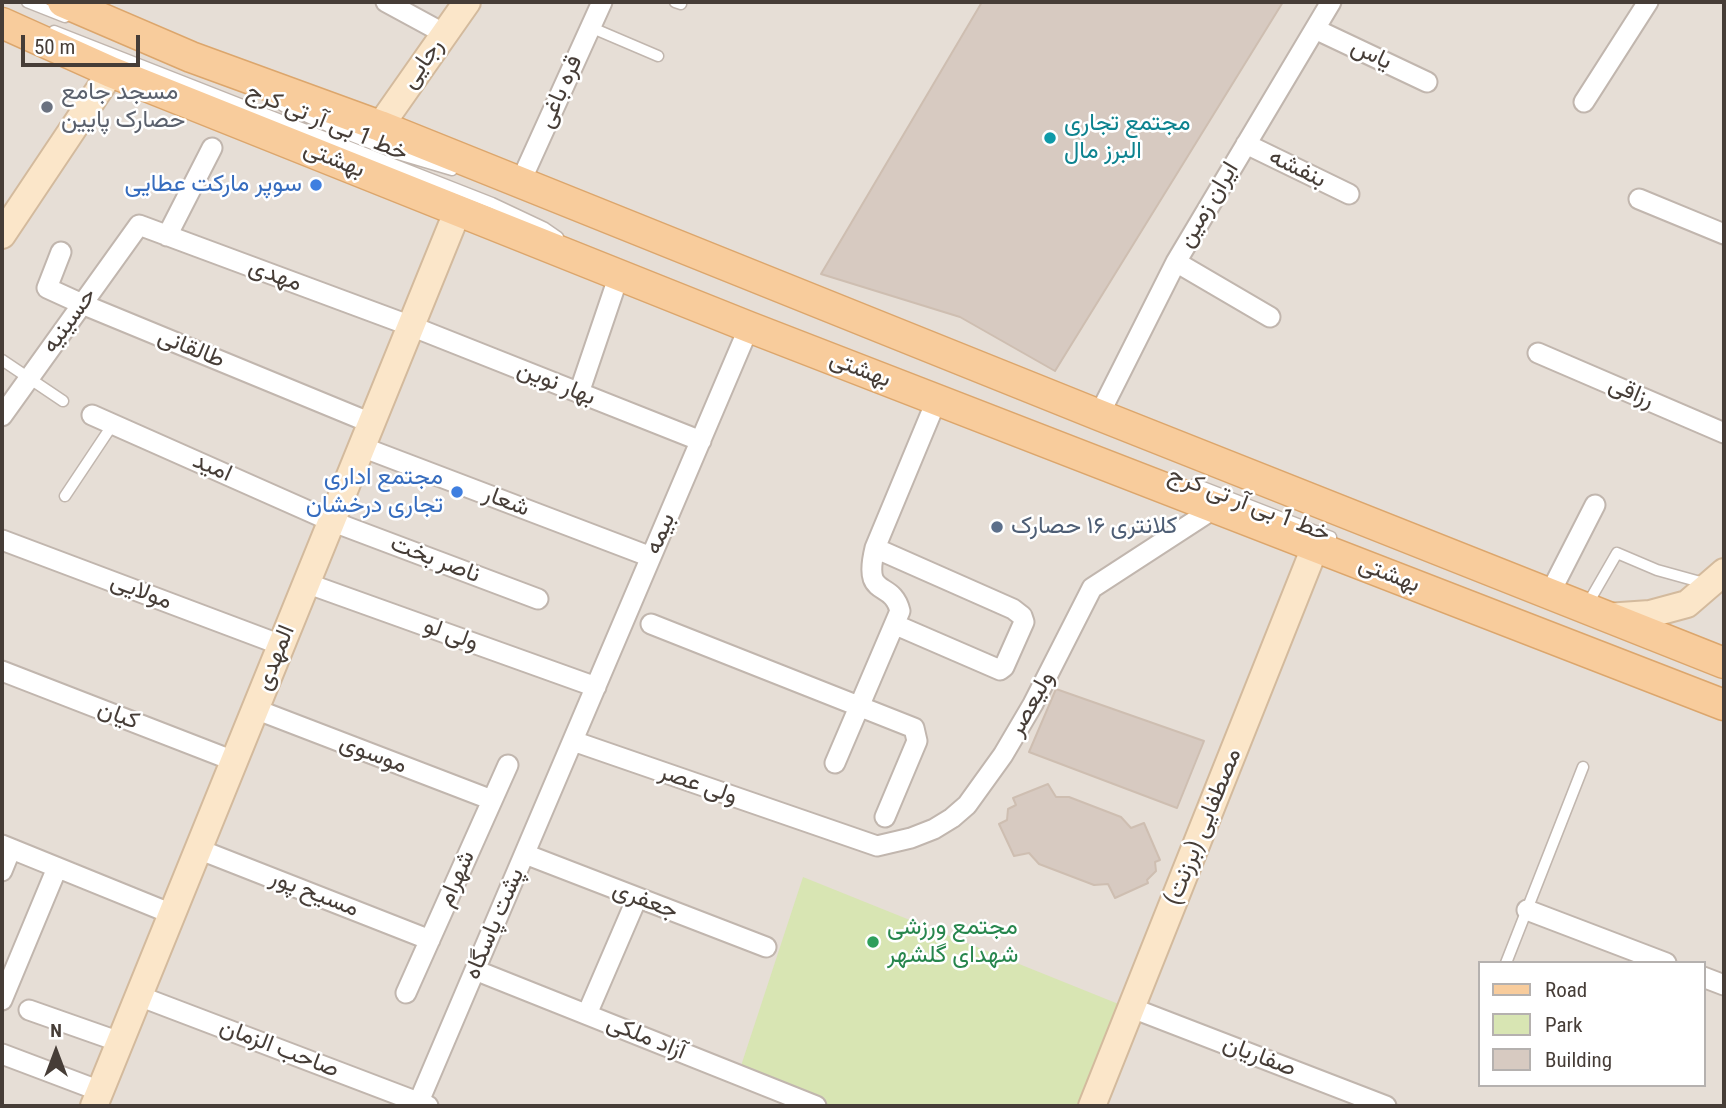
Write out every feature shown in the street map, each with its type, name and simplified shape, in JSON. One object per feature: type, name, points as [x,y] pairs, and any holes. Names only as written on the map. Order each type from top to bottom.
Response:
[{"type":"main road","name":"بهشتی","points":[[69,11],[380,126],[1724,663]]},
{"type":"main road","name":"بهشتی","points":[[2,23],[111,72],[749,327],[1215,508],[1329,544],[1724,705]]},
{"type":"main road","points":[[719,315],[727,316],[740,310],[748,299],[747,284],[741,272]]},
{"type":"main road","points":[[795,345],[784,328],[786,314],[796,303],[810,300]]},
{"type":"street","points":[[386,2],[444,34]]},
{"type":"street","name":"رجایی","points":[[380,126],[467,2]]},
{"type":"street","name":"قره باغی","points":[[520,183],[602,2]]},
{"type":"street","name":"ایران زمین","points":[[1099,415],[1176,262],[1331,2]]},
{"type":"street","points":[[1584,102],[1648,2]]},
{"type":"street","name":"یاس","points":[[1315,29],[1427,82]]},
{"type":"street","points":[[2,235],[111,72]]},
{"type":"street","name":"بنفشه","points":[[1246,144],[1349,194]]},
{"type":"street","points":[[167,236],[212,148]]},
{"type":"street","points":[[1639,199],[1724,234]]},
{"type":"street","name":"المهدی","points":[[97,1099],[458,210]]},
{"type":"street","name":"مهدی","points":[[139,225],[411,326]]},
{"type":"street","name":"حسینیه","points":[[2,416],[139,225]]},
{"type":"street","name":"طالقانی","points":[[61,252],[47,288],[367,435]]},
{"type":"street","points":[[1176,262],[1270,317]]},
{"type":"street","points":[[579,393],[613,272]]},
{"type":"street","name":"بهار نوین","points":[[411,326],[701,441]]},
{"type":"street","name":"بیمه","points":[[573,741],[749,327]]},
{"type":"street","name":"رزاقی","points":[[1538,353],[1724,433]]},
{"type":"street","points":[[835,764],[900,611],[898,601],[875,583],[871,576],[876,548],[951,405]]},
{"type":"street","name":"امید","points":[[92,415],[331,521]]},
{"type":"street","name":"شعار","points":[[367,435],[651,557]]},
{"type":"street","points":[[1549,595],[1595,505]]},
{"type":"street","name":"ولیعصر","points":[[823,828],[877,846],[911,838],[952,818],[967,805],[1003,755],[1033,704],[1092,588],[1215,508]]},
{"type":"street","name":"ناصر بخت","points":[[331,521],[538,598]]},
{"type":"street","name":"مولایی","points":[[2,540],[281,645]]},
{"type":"street","name":"مصطفایی (برزنت)","points":[[1092,1106],[1329,544]]},
{"type":"street","points":[[876,548],[1013,609],[1022,616],[1024,622],[1004,667],[1000,670],[896,625]]},
{"type":"street","points":[[1594,613],[1650,614],[1687,604],[1718,579]]},
{"type":"street","name":"ولی لو","points":[[306,583],[596,687]]},
{"type":"street","points":[[652,624],[914,728],[917,741],[885,817]]},
{"type":"street","name":"کیان","points":[[2,671],[234,761]]},
{"type":"street","name":"موسوی","points":[[255,709],[492,800]]},
{"type":"street","name":"ولی عصر","points":[[573,741],[823,828]]},
{"type":"street","name":"پشت پاسگاه","points":[[421,1105],[475,970],[573,741]]},
{"type":"street","name":"شهرام","points":[[406,993],[508,765]]},
{"type":"street","points":[[2,871],[6,847],[172,914]]},
{"type":"street","name":"مسیح پور","points":[[198,849],[430,940]]},
{"type":"street","name":"جعفری","points":[[524,854],[766,947]]},
{"type":"street","points":[[2,1000],[57,868]]},
{"type":"street","points":[[587,1014],[637,898]]},
{"type":"street","points":[[1527,909],[1661,961]]},
{"type":"street","name":"آزاد ملکی","points":[[475,970],[816,1106]]},
{"type":"street","points":[[1705,978],[1724,985]]},
{"type":"street","name":"صاحب الزمان","points":[[139,996],[421,1105]]},
{"type":"street","name":"صفاریان","points":[[1132,1008],[1386,1106]]},
{"type":"street","points":[[29,1010],[120,1042]]},
{"type":"street","points":[[2,1054],[97,1099]]},
{"type":"lane","points":[[27,2],[69,11]]},
{"type":"lane","name":"خط 1 بی آر تی کرج","points":[[45,27],[492,203],[545,228],[613,272]]},
{"type":"lane","points":[[590,27],[658,56]]},
{"type":"lane","name":"خط 1 بی آر تی کرج","points":[[170,60],[221,80]]},
{"type":"lane","name":"خط 1 بی آر تی کرج","points":[[272,100],[385,149],[462,173]]},
{"type":"lane","points":[[542,203],[632,228]]},
{"type":"lane","points":[[2,360],[64,401]]},
{"type":"lane","points":[[1018,383],[1055,408]]},
{"type":"lane","points":[[951,405],[1042,428]]},
{"type":"lane","points":[[65,496],[113,424]]},
{"type":"lane","name":"خط 1 بی آر تی کرج","points":[[1191,482],[1329,544]]},
{"type":"lane","name":"خط 1 بی آر تی کرج","points":[[1271,495],[1724,672]]},
{"type":"lane","points":[[1594,613],[1616,553],[1657,570],[1718,579]]},
{"type":"lane","points":[[1507,961],[1583,767]]},
{"type":"shaded area","points":[[2,2],[1724,2],[1724,1106],[2,1106]]},
{"type":"green space","name":"مجتمع ورزشی شهدای گلشهر","points":[[803,877],[1126,1007],[1086,1106],[806,1106],[736,1081]]},
{"type":"building","name":"مجتمع تجاری البرز مال","points":[[982,2],[1283,2],[1055,371],[960,317],[821,274]]},
{"type":"building","points":[[1056,689],[1204,741],[1177,808],[1029,752]]},
{"type":"building","points":[[1048,784],[1056,797],[1069,797],[1121,817],[1131,828],[1144,823],[1160,860],[1155,862],[1156,871],[1147,880],[1148,883],[1115,898],[1108,884],[1094,885],[1039,864],[1029,853],[1014,856],[999,824],[1007,820],[1008,809],[1016,805],[1013,798]]},
{"type":"place","name":"مسجد جامع حصارک پایین","points":[[47,107]]},
{"type":"place","name":"مجتمع تجاری البرز مال","points":[[1050,138]]},
{"type":"place","name":"سوپر مارکت عطایی","points":[[316,185]]},
{"type":"place","name":"مجتمع اداری تجاری درخشان","points":[[457,492]]},
{"type":"place","name":"کلانتری ۱۶ حصارک","points":[[997,527]]},
{"type":"place","name":"مجتمع ورزشی شهدای گلشهر","points":[[873,942]]}]
